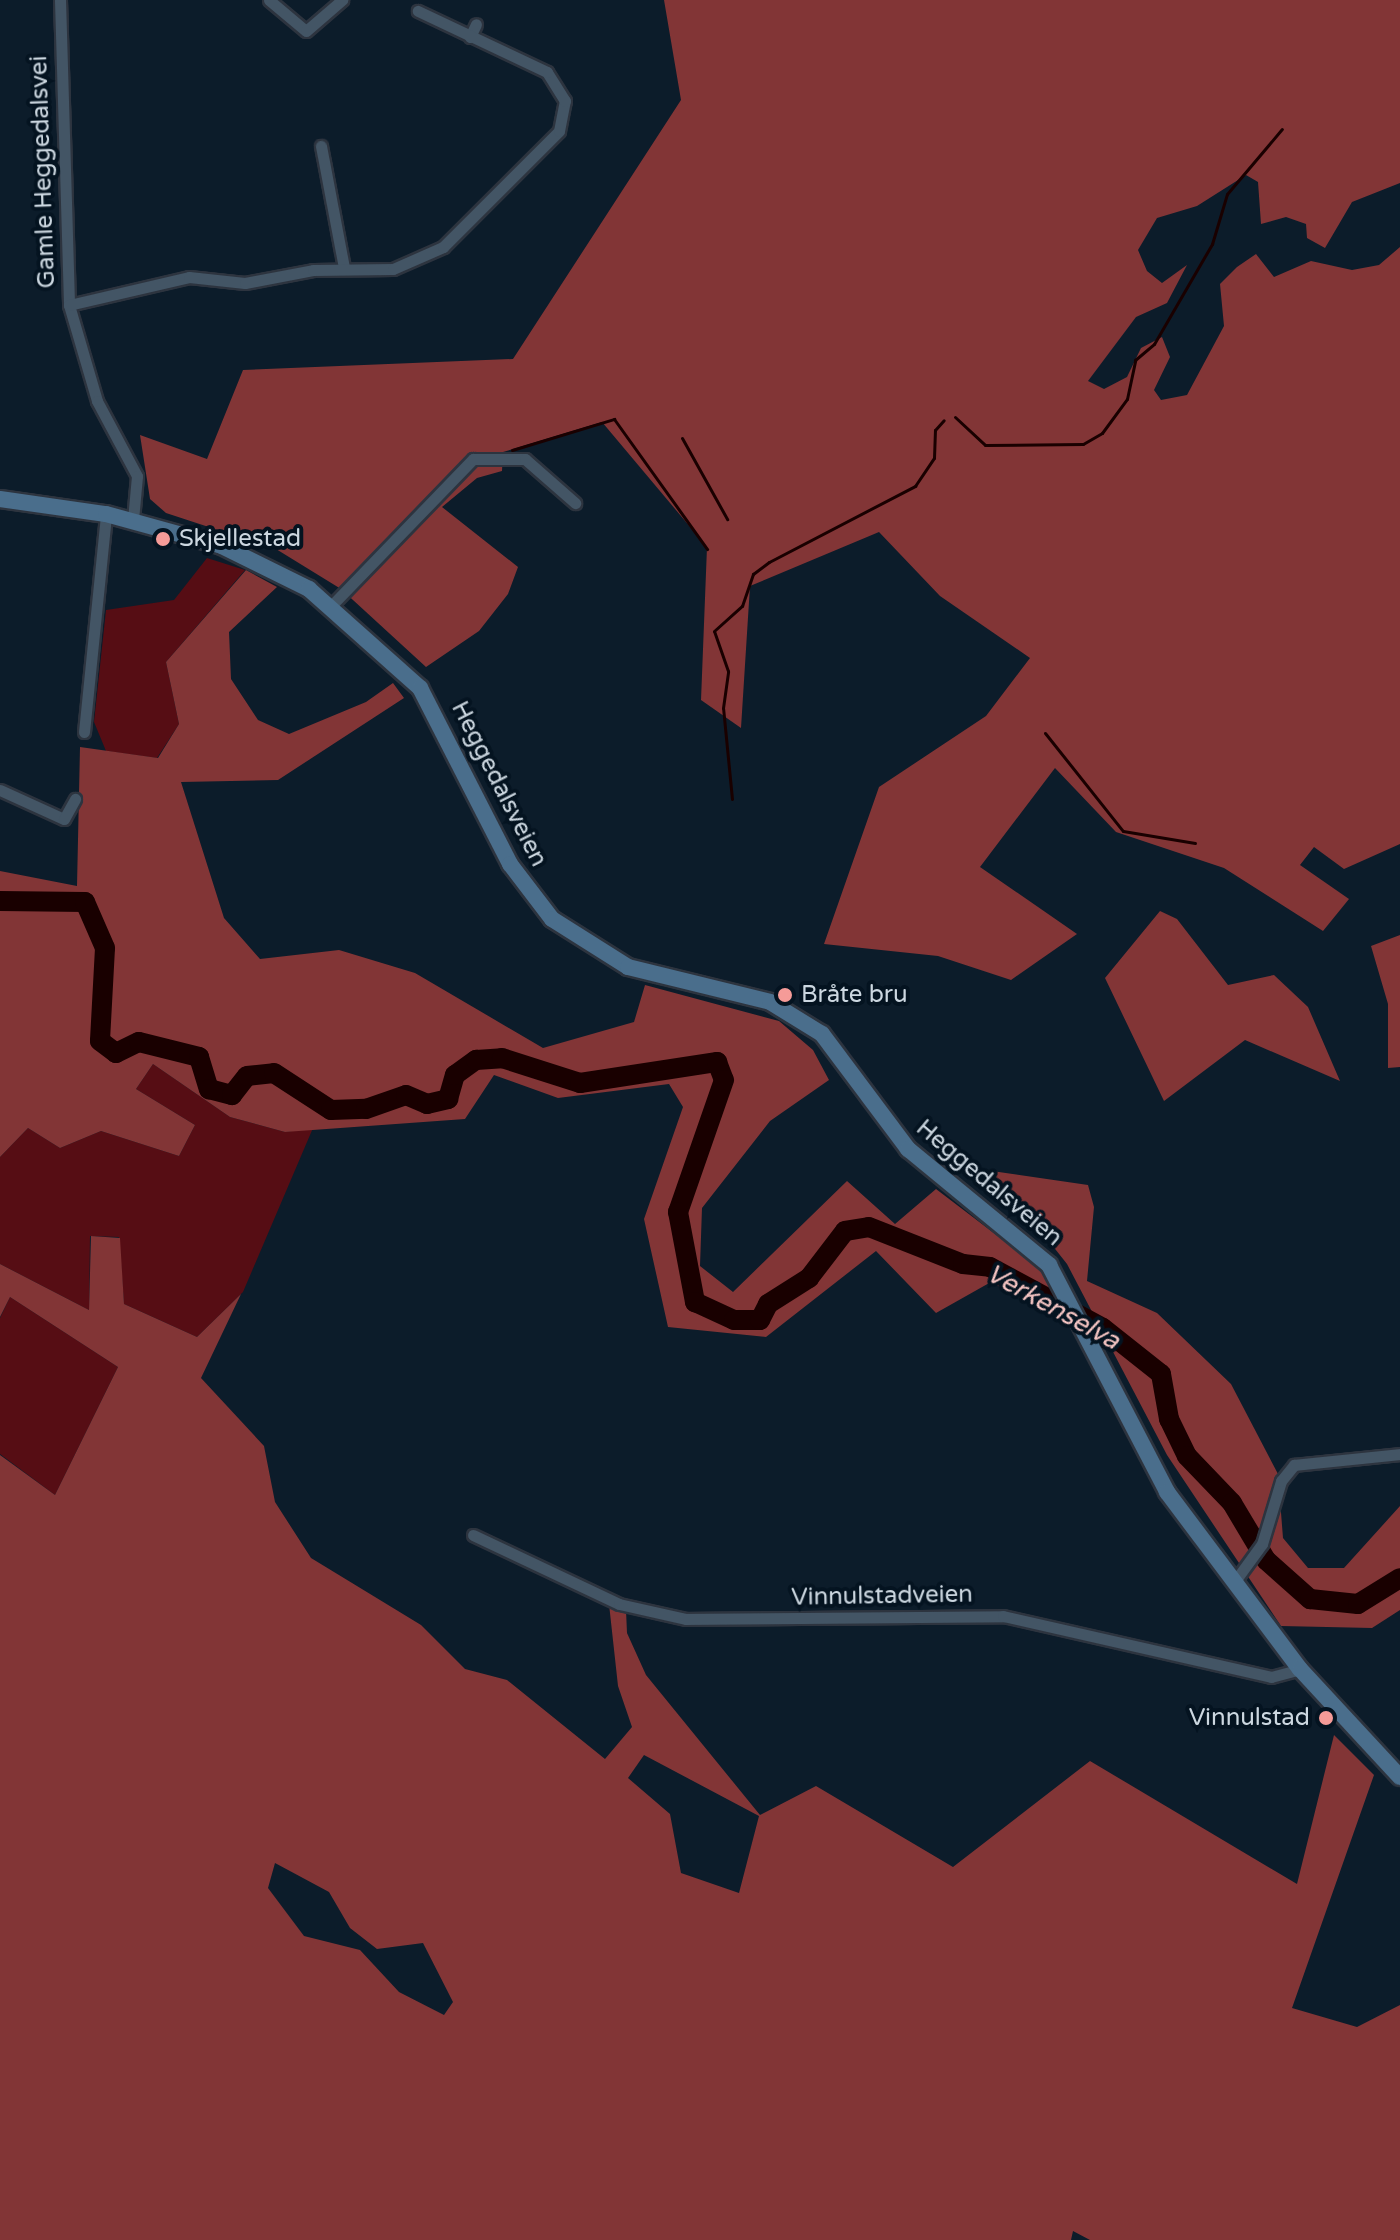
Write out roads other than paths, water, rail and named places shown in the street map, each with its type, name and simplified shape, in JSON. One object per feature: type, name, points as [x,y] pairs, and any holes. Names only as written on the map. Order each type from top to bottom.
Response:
[{"type":"main road","name":"Heggedalsveien","points":[[0,499],[133,520],[251,557],[330,607],[420,688],[510,864],[552,919],[628,967],[770,1002],[810,1023],[892,1132],[1036,1249],[1077,1311],[1152,1469],[1235,1581]]},
{"type":"main road","points":[[1235,1581],[1300,1669],[1400,1777]]},
{"type":"street","name":"Gamle Heggedalsvei","points":[[60,0],[69,305],[97,401],[137,476],[133,520]]},
{"type":"street","points":[[269,0],[306,31],[342,0]]},
{"type":"street","points":[[69,305],[164,280],[245,283],[344,268],[393,269],[431,254],[559,131],[565,101],[547,72],[418,11]]},
{"type":"street","points":[[470,37],[476,24]]},
{"type":"street","points":[[321,146],[344,268]]},
{"type":"street","points":[[330,607],[473,459],[525,459],[575,503]]},
{"type":"street","points":[[84,732],[106,514]]},
{"type":"street","points":[[0,790],[64,819],[75,799]]},
{"type":"street","points":[[1235,1581],[1262,1544],[1281,1481],[1294,1465],[1400,1454]]},
{"type":"street","name":"Vinnulstadveien","points":[[473,1535],[619,1604],[686,1619],[1003,1616],[1271,1677],[1300,1669]]},
{"type":"waterway","points":[[955,417],[985,445],[1083,444],[1102,433],[1127,399],[1135,360],[1154,344],[1212,244],[1227,194],[1282,129]]},
{"type":"waterway","points":[[512,450],[614,419],[707,549]]},
{"type":"waterway","points":[[732,799],[723,708],[728,671],[714,631],[742,606],[753,574],[769,562],[915,486],[934,458],[935,430],[944,420]]},
{"type":"waterway","points":[[682,438],[727,519]]},
{"type":"waterway","points":[[1045,733],[1123,831],[1195,843]]},
{"type":"waterway","name":"Verkenselva","points":[[0,901],[85,902],[105,948],[100,1041],[116,1053],[139,1042],[199,1057],[209,1089],[232,1095],[247,1076],[274,1073],[331,1110],[366,1109],[406,1095],[427,1104],[448,1099],[455,1075],[476,1060],[502,1058],[580,1083],[717,1062],[724,1080],[678,1212],[695,1302],[734,1320],[760,1320],[768,1304],[809,1278],[845,1231],[869,1227],[963,1264],[990,1267],[1103,1328],[1161,1374],[1169,1419],[1187,1456],[1232,1503],[1266,1560],[1310,1599],[1358,1604],[1400,1578]]},
{"type":"place","name":"Skjellestad","points":[[163,539]]},
{"type":"place","name":"Bråte bru","points":[[785,995]]},
{"type":"place","name":"Vinnulstad","points":[[1326,1718]]}]
